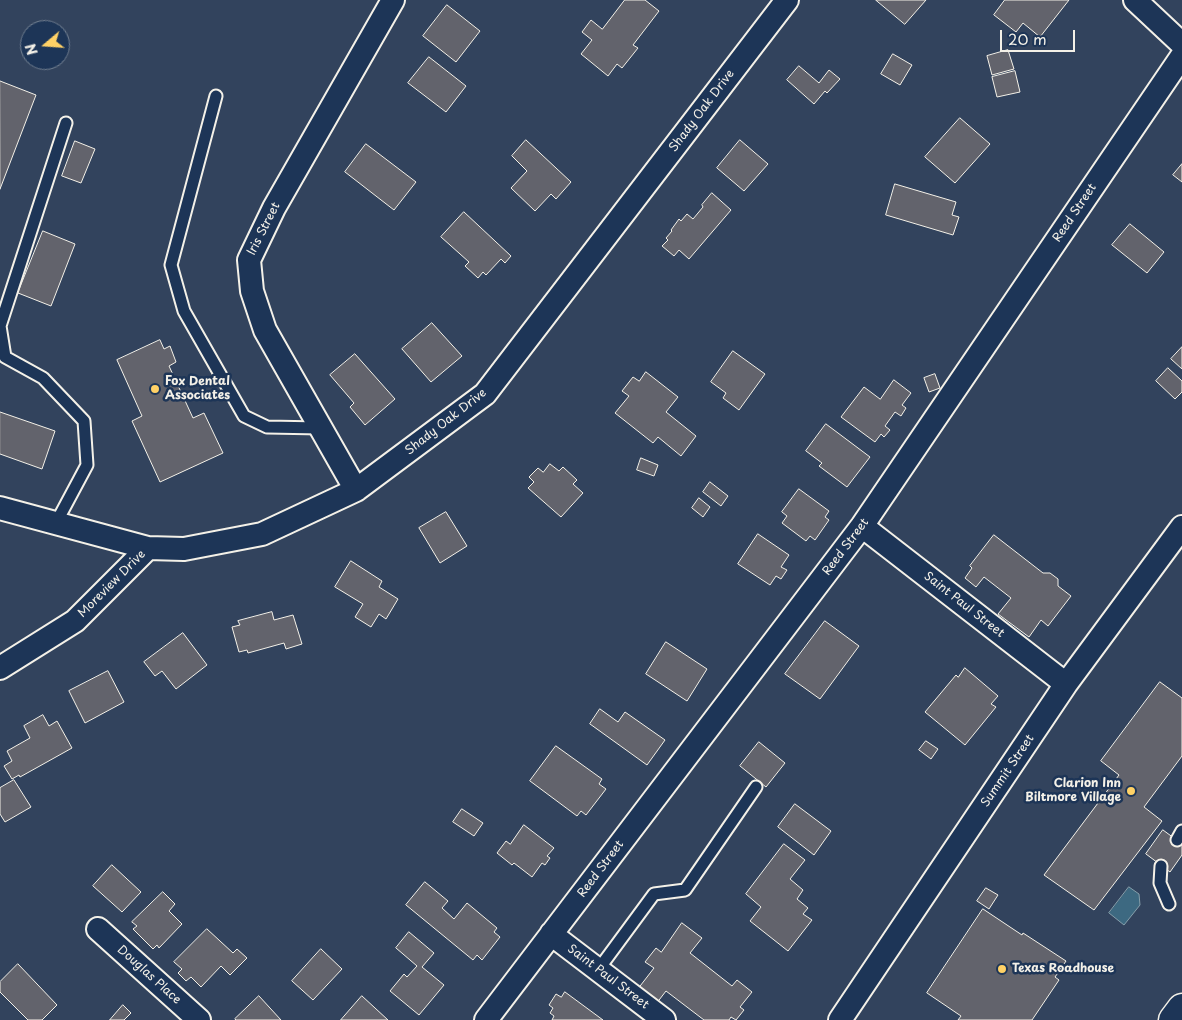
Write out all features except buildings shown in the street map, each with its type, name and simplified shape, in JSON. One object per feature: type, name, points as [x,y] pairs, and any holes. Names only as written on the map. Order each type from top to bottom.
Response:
[{"type":"main road","points":[[1173,1020],[1182,1008]]},
{"type":"street","name":"Iris Street","points":[[356,490],[265,330],[252,291],[249,260],[274,208],[393,0]]},
{"type":"street","name":"Shady Oak Drive","points":[[0,508],[148,548],[184,549],[262,534],[356,490],[485,394],[787,0]]},
{"type":"street","points":[[1135,0],[1182,44]]},
{"type":"street","name":"Reed Street","points":[[486,1020],[862,526],[1182,56]]},
{"type":"street","name":"Saint Paul Street","points":[[862,526],[1066,684]]},
{"type":"street","name":"Summit Street","points":[[840,1020],[1066,684],[1182,527]]},
{"type":"street","name":"Moreview Drive","points":[[0,668],[75,621],[148,548]]},
{"type":"street","name":"Douglas Place","points":[[98,929],[199,1020]]},
{"type":"street","name":"Saint Paul Street","points":[[551,934],[664,1020]]},
{"type":"lane","points":[[216,96],[171,266],[184,310],[244,416],[267,427],[321,428]]},
{"type":"lane","points":[[56,523],[87,465],[84,421],[43,378],[5,357],[0,326],[66,123]]},
{"type":"lane","points":[[598,970],[654,894],[685,890],[756,787]]},
{"type":"lane","points":[[1161,866],[1160,883],[1169,904]]},
{"type":"water","points":[[1129,887],[1139,894],[1140,905],[1124,925],[1109,913]]},
{"type":"place","name":"Fox Dental Associates","points":[[155,389]]},
{"type":"place","name":"Clarion Inn Biltmore Village","points":[[1131,791]]},
{"type":"place","name":"Texas Roadhouse","points":[[1002,969]]}]
